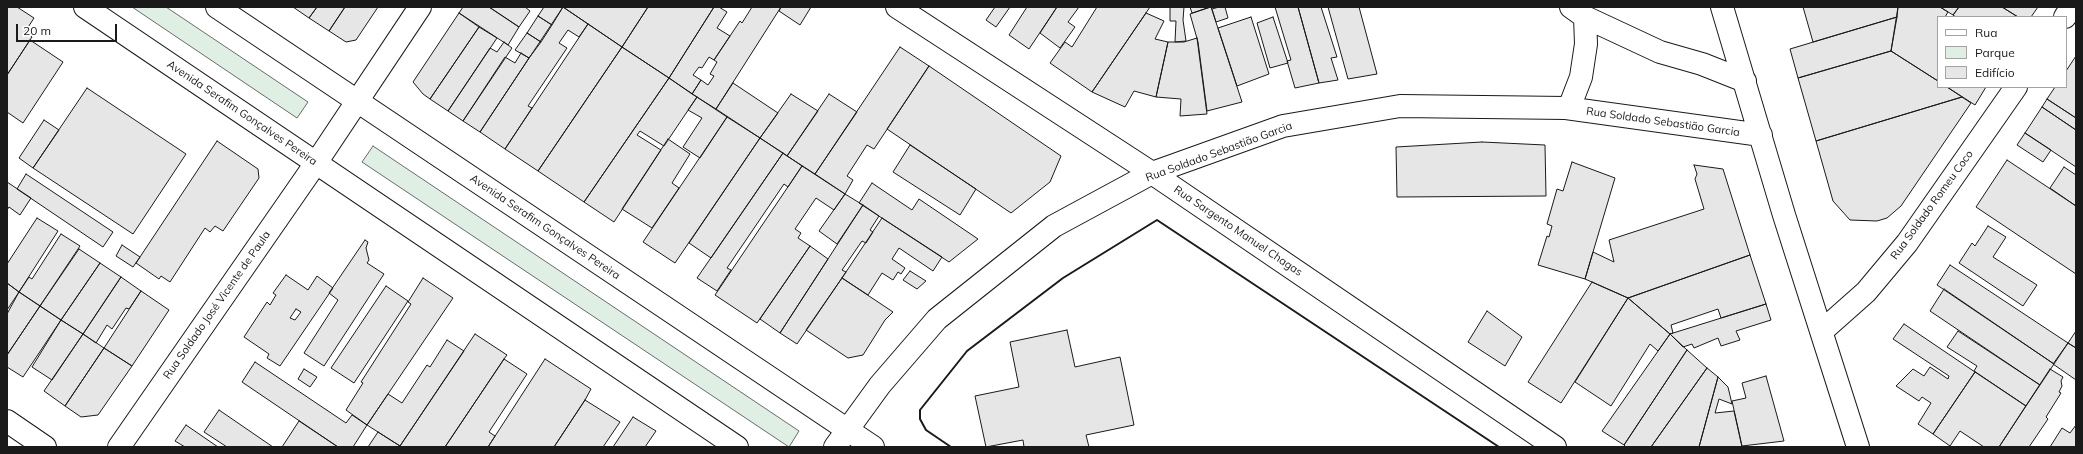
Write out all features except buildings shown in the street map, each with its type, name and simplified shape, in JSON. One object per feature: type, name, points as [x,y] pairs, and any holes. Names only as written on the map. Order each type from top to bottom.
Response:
[{"type":"street","name":"Avenida Serafim Gonçalves Pereira","points":[[85,7],[737,447]]},
{"type":"street","name":"Avenida Serafim Gonçalves Pereira","points":[[217,7],[873,447]]},
{"type":"street","name":"Rua Soldado José Vicente de Paula","points":[[119,447],[316,163],[420,7]]},
{"type":"street","name":"Rua Sargento Manuel Chagas","points":[[897,7],[1152,173],[1555,447]]},
{"type":"street","points":[[1722,7],[1784,215],[1858,447]]},
{"type":"street","points":[[2066,16],[2072,7]]},
{"type":"street","name":"Rua Soldado Sebastião Garcia","points":[[1566,108],[1571,103],[1581,77],[1586,44],[1578,12]]},
{"type":"street","points":[[1578,12],[1660,52],[1702,64],[1745,81]]},
{"type":"street","name":"Rua Soldado Romeu Coco","points":[[1822,332],[1866,292],[1907,243],[2015,88]]},
{"type":"street","name":"Rua Soldado Sebastião Garcia","points":[[835,447],[880,385],[937,319],[1054,226],[1152,173],[1283,126],[1400,106],[1566,108],[1761,135]]},
{"type":"street","points":[[7,421],[44,447]]},
{"type":"green space","points":[[132,7],[166,7],[308,102],[297,118]]},
{"type":"green space","points":[[373,146],[799,431],[789,447],[362,162]]},
{"type":"wall","points":[[951,447],[926,430],[920,419],[920,410],[967,351],[1063,278],[1157,220],[1499,447]]}]
